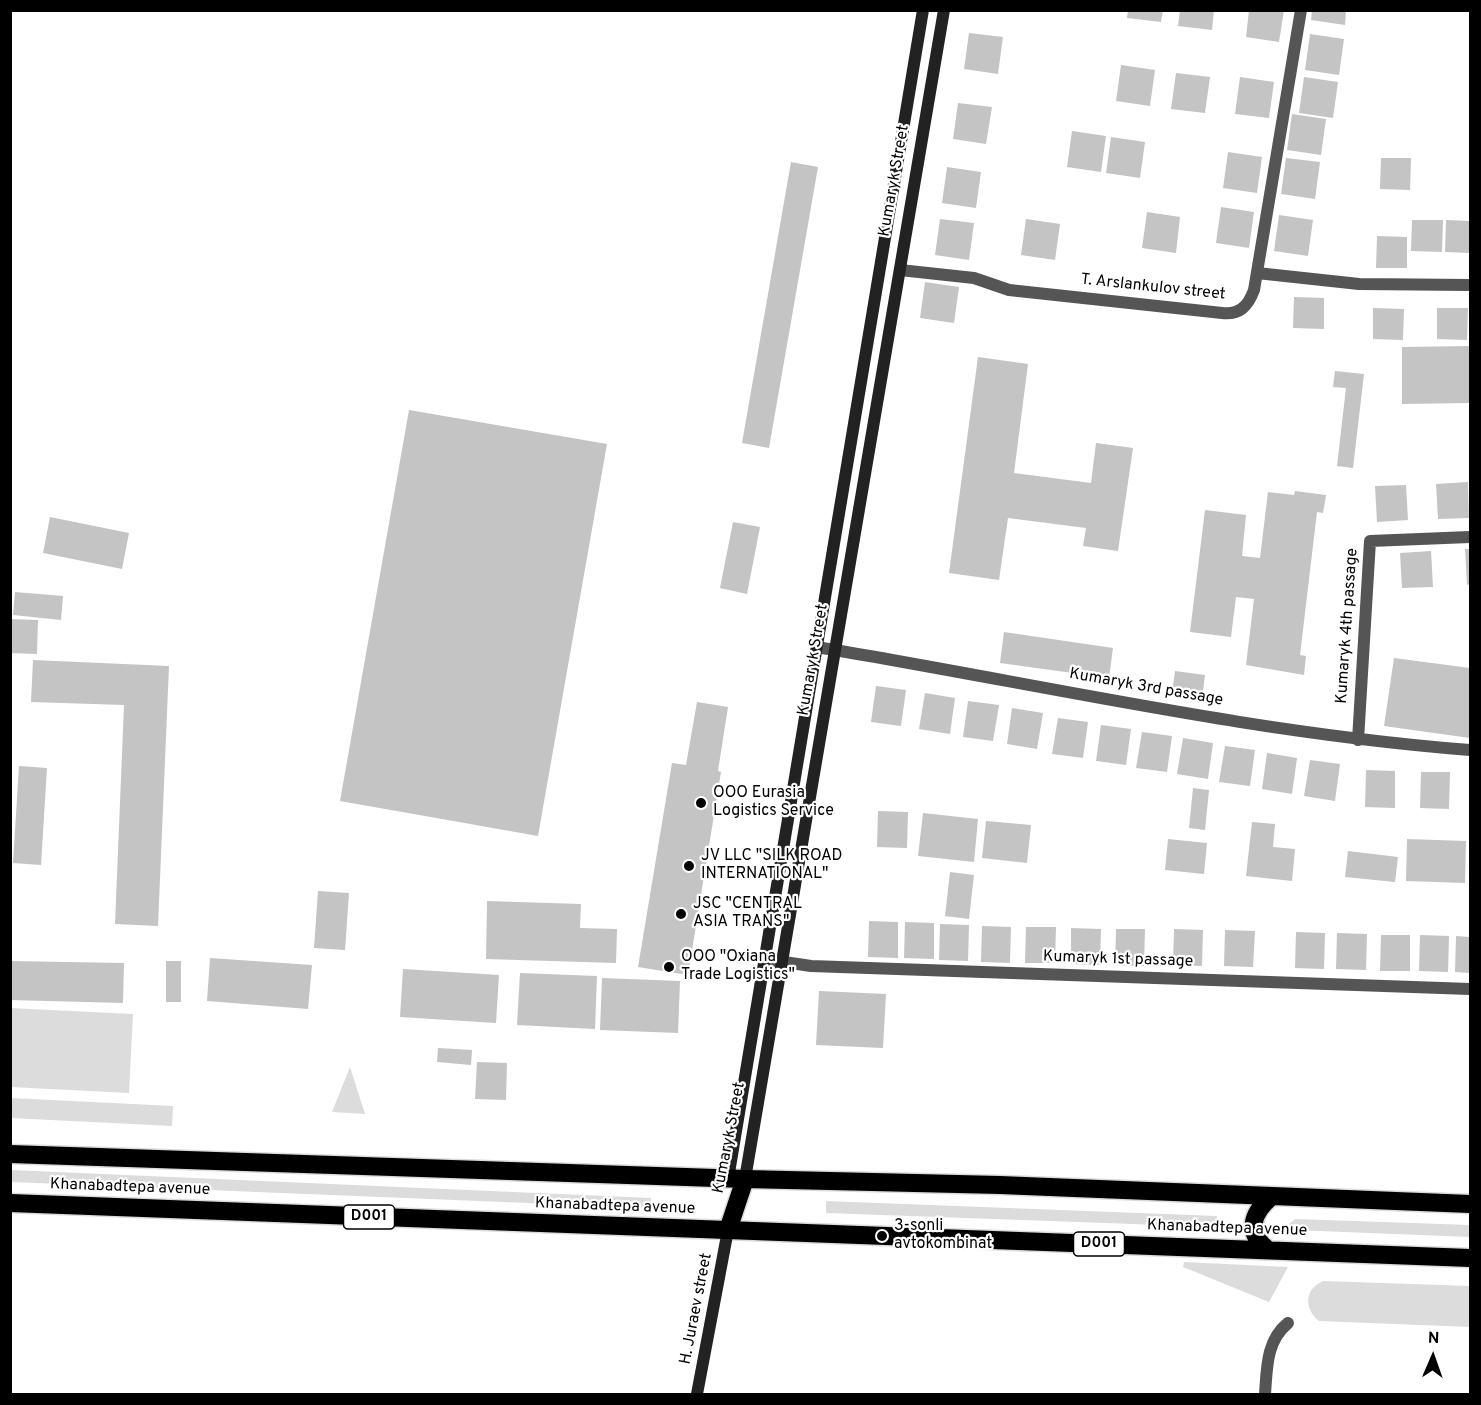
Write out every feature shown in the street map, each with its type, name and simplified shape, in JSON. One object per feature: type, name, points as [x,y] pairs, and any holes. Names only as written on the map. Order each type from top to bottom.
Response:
[{"type":"highway","name":"Khanabadtepa avenue","points":[[10,1154],[736,1179],[1000,1185],[1470,1204]]},
{"type":"highway","name":"Kumaryk Street","points":[[728,1230],[736,1179]]},
{"type":"highway","points":[[1268,1250],[1255,1237],[1252,1222],[1258,1209],[1271,1197]]},
{"type":"highway","name":"Khanabadtepa avenue","points":[[10,1203],[1470,1258]]},
{"type":"main road","name":"Kumaryk Street","points":[[736,1179],[764,959],[923,10]]},
{"type":"main road","name":"Kumaryk Street","points":[[736,1179],[783,961],[944,10]]},
{"type":"main road","points":[[800,748],[818,751]]},
{"type":"main road","name":"H. Juraev street","points":[[697,1395],[728,1230]]},
{"type":"street","name":"T. Arslankulov street","points":[[900,270],[974,278],[1009,290],[1228,314],[1246,306],[1254,290],[1301,10]]},
{"type":"street","points":[[1257,273],[1359,284],[1470,285]]},
{"type":"street","name":"Kumaryk 4th passage","points":[[1358,740],[1370,541],[1470,537]]},
{"type":"street","name":"Kumaryk 3rd passage","points":[[817,647],[1263,726],[1358,740],[1470,750]]},
{"type":"street","name":"Kumaryk 1st passage","points":[[764,959],[811,966],[1470,989]]},
{"type":"street","points":[[1264,1395],[1269,1358],[1276,1333],[1288,1323]]},
{"type":"shaded area","points":[[10,1008],[133,1014],[129,1093],[11,1087]]},
{"type":"shaded area","points":[[350,1067],[365,1114],[332,1112]]},
{"type":"shaded area","points":[[11,1098],[173,1106],[172,1126],[11,1118]]},
{"type":"shaded area","points":[[11,1170],[651,1198],[651,1208],[11,1182]]},
{"type":"shaded area","points":[[826,1201],[1217,1216],[1217,1227],[826,1213]]},
{"type":"shaded area","points":[[1295,1219],[1470,1225],[1470,1237],[1294,1230],[1289,1224]]},
{"type":"shaded area","points":[[1184,1262],[1288,1267],[1269,1302],[1183,1267]]},
{"type":"shaded area","points":[[1323,1281],[1470,1286],[1470,1327],[1319,1321],[1311,1311],[1308,1300],[1312,1289]]},
{"type":"building","points":[[1128,10],[1163,10],[1161,22],[1127,18]]},
{"type":"building","points":[[1180,10],[1214,10],[1212,30],[1178,26]]},
{"type":"building","points":[[1249,10],[1284,10],[1279,42],[1246,37]]},
{"type":"building","points":[[1312,10],[1346,10],[1345,25],[1311,20]]},
{"type":"building","points":[[969,33],[1003,37],[998,74],[964,69]]},
{"type":"building","points":[[1310,34],[1344,39],[1339,75],[1305,70]]},
{"type":"building","points":[[1121,65],[1155,70],[1150,106],[1116,101]]},
{"type":"building","points":[[1176,73],[1210,77],[1205,113],[1171,109]]},
{"type":"building","points":[[1240,77],[1274,82],[1269,118],[1235,114]]},
{"type":"building","points":[[1304,77],[1338,82],[1333,118],[1299,113]]},
{"type":"building","points":[[958,103],[992,107],[986,144],[953,139]]},
{"type":"building","points":[[1292,114],[1326,119],[1321,155],[1287,150]]},
{"type":"building","points":[[1072,131],[1106,136],[1101,172],[1067,167]]},
{"type":"building","points":[[1111,137],[1145,142],[1140,178],[1106,173]]},
{"type":"building","points":[[1228,152],[1262,157],[1257,193],[1223,188]]},
{"type":"building","points":[[1286,158],[1320,162],[1315,199],[1281,194]]},
{"type":"building","points":[[1381,158],[1411,158],[1410,190],[1380,189]]},
{"type":"building","points":[[791,162],[818,167],[769,448],[742,443]]},
{"type":"building","points":[[947,167],[981,172],[976,208],[942,203]]},
{"type":"building","points":[[1221,207],[1254,212],[1249,248],[1216,243]]},
{"type":"building","points":[[1147,212],[1180,217],[1176,253],[1142,248]]},
{"type":"building","points":[[1279,215],[1313,220],[1308,256],[1274,251]]},
{"type":"building","points":[[940,219],[974,223],[969,260],[935,255]]},
{"type":"building","points":[[1026,219],[1060,224],[1055,260],[1021,255]]},
{"type":"building","points":[[1412,220],[1443,220],[1442,252],[1411,251]]},
{"type":"building","points":[[1446,220],[1470,221],[1470,253],[1445,252]]},
{"type":"building","points":[[1377,236],[1407,237],[1407,268],[1376,268]]},
{"type":"building","points":[[925,282],[959,287],[954,323],[920,318]]},
{"type":"building","points":[[1294,297],[1324,298],[1324,329],[1293,328]]},
{"type":"building","points":[[1373,308],[1404,309],[1403,340],[1373,339]]},
{"type":"building","points":[[1437,308],[1468,308],[1467,340],[1437,339]]},
{"type":"building","points":[[1470,346],[1470,403],[1402,404],[1402,347]]},
{"type":"building","points":[[978,357],[1028,364],[1014,473],[1091,483],[1096,443],[1133,448],[1118,551],[1083,546],[1086,528],[1008,518],[999,580],[949,573]]},
{"type":"building","points":[[1335,371],[1364,374],[1353,468],[1337,466],[1346,388],[1333,387]]},
{"type":"building","points":[[409,410],[607,444],[538,836],[340,801]]},
{"type":"building","points":[[1468,482],[1469,518],[1438,519],[1436,484]]},
{"type":"building","points":[[1406,485],[1408,520],[1377,522],[1375,486]]},
{"type":"building","points":[[1295,491],[1326,495],[1323,513],[1317,512],[1300,655],[1306,656],[1304,675],[1246,665],[1254,599],[1236,597],[1231,637],[1190,632],[1205,510],[1246,515],[1242,556],[1260,558],[1268,492],[1294,495]]},
{"type":"building","points":[[50,517],[129,533],[122,569],[43,553]]},
{"type":"building","points":[[733,522],[760,527],[747,594],[720,588]]},
{"type":"building","points":[[1465,549],[1470,549],[1470,584],[1467,585]]},
{"type":"building","points":[[1431,551],[1433,587],[1402,588],[1400,553]]},
{"type":"building","points":[[15,592],[63,596],[61,620],[13,615]]},
{"type":"building","points":[[10,619],[38,620],[37,654],[10,653]]},
{"type":"building","points":[[1004,632],[1113,648],[1109,678],[1000,663]]},
{"type":"building","points":[[1394,658],[1470,668],[1470,738],[1384,726]]},
{"type":"building","points":[[33,660],[169,666],[158,926],[115,924],[124,705],[31,702]]},
{"type":"building","points":[[1175,671],[1205,675],[1202,698],[1172,693]]},
{"type":"building","points":[[876,686],[906,690],[901,726],[871,722]]},
{"type":"building","points":[[925,693],[955,698],[950,734],[919,729]]},
{"type":"building","points":[[968,701],[999,705],[993,741],[963,737]]},
{"type":"building","points":[[697,702],[728,707],[718,771],[721,772],[688,975],[638,967],[672,763],[686,765]]},
{"type":"building","points":[[1012,708],[1043,713],[1037,749],[1007,744]]},
{"type":"building","points":[[1058,718],[1088,722],[1083,758],[1052,754]]},
{"type":"building","points":[[1101,725],[1131,729],[1126,765],[1096,761]]},
{"type":"building","points":[[1142,732],[1172,736],[1167,772],[1136,768]]},
{"type":"building","points":[[1183,738],[1213,743],[1208,779],[1177,774]]},
{"type":"building","points":[[1225,746],[1255,750],[1250,786],[1219,782]]},
{"type":"building","points":[[1267,753],[1297,758],[1292,794],[1262,789]]},
{"type":"building","points":[[1310,760],[1340,764],[1335,801],[1304,796]]},
{"type":"building","points":[[19,766],[47,768],[41,865],[13,863]]},
{"type":"building","points":[[1366,770],[1395,771],[1395,808],[1365,807]]},
{"type":"building","points":[[1421,772],[1450,772],[1449,809],[1420,808]]},
{"type":"building","points":[[1193,788],[1209,790],[1205,830],[1189,828]]},
{"type":"building","points":[[878,811],[908,812],[907,848],[877,847]]},
{"type":"building","points":[[923,813],[978,819],[974,862],[918,856]]},
{"type":"building","points":[[986,821],[1031,825],[1027,863],[982,858]]},
{"type":"building","points":[[1252,822],[1275,824],[1273,847],[1295,849],[1292,881],[1246,876]]},
{"type":"building","points":[[1168,839],[1207,843],[1204,874],[1165,870]]},
{"type":"building","points":[[1407,839],[1466,841],[1465,883],[1406,881]]},
{"type":"building","points":[[1348,851],[1398,857],[1395,882],[1345,877]]},
{"type":"building","points":[[950,872],[974,875],[969,919],[945,916]]},
{"type":"building","points":[[318,891],[349,893],[345,950],[314,948]]},
{"type":"building","points":[[487,901],[581,904],[580,928],[617,929],[616,963],[486,959]]},
{"type":"building","points":[[869,921],[898,922],[898,958],[868,957]]},
{"type":"building","points":[[905,922],[934,923],[934,959],[904,958]]},
{"type":"building","points":[[940,924],[969,925],[968,961],[939,960]]},
{"type":"building","points":[[982,926],[1011,927],[1010,963],[981,962]]},
{"type":"building","points":[[1026,927],[1056,927],[1055,963],[1025,963]]},
{"type":"building","points":[[1071,928],[1101,929],[1100,965],[1071,964]]},
{"type":"building","points":[[1116,929],[1145,929],[1144,966],[1115,965]]},
{"type":"building","points":[[1174,929],[1203,930],[1202,966],[1173,965]]},
{"type":"building","points":[[1225,930],[1255,931],[1253,967],[1224,966]]},
{"type":"building","points":[[1296,932],[1325,933],[1324,969],[1295,968]]},
{"type":"building","points":[[1337,933],[1367,934],[1366,970],[1336,969]]},
{"type":"building","points":[[1381,935],[1410,935],[1410,971],[1380,971]]},
{"type":"building","points":[[1420,935],[1449,936],[1448,972],[1419,971]]},
{"type":"building","points":[[1456,936],[1470,937],[1470,973],[1455,972]]},
{"type":"building","points":[[210,958],[312,965],[308,1009],[207,1001]]},
{"type":"building","points":[[10,961],[124,963],[123,1003],[10,1000]]},
{"type":"building","points":[[166,961],[181,961],[181,1002],[166,1002]]},
{"type":"building","points":[[403,969],[499,975],[496,1023],[400,1017]]},
{"type":"building","points":[[520,973],[597,976],[595,1029],[517,1025]]},
{"type":"building","points":[[602,978],[680,981],[678,1033],[600,1030]]},
{"type":"building","points":[[819,991],[886,994],[883,1048],[816,1045]]},
{"type":"building","points":[[438,1048],[472,1050],[471,1065],[437,1062]]},
{"type":"building","points":[[477,1062],[507,1063],[506,1100],[475,1099]]},
{"type":"place","name":"OOO Eurasia Logistics Service","points":[[701,803]]},
{"type":"place","name":"JV LLC \"SILK ROAD INTERNATIONAL\"","points":[[689,866]]},
{"type":"place","name":"JSC \"CENTRAL ASIA TRANS\"","points":[[681,914]]},
{"type":"place","name":"ООО \"Oxiana Trade Logistics\"","points":[[669,967]]},
{"type":"place","name":"3-sonli avtokombinat","points":[[882,1236]]}]
